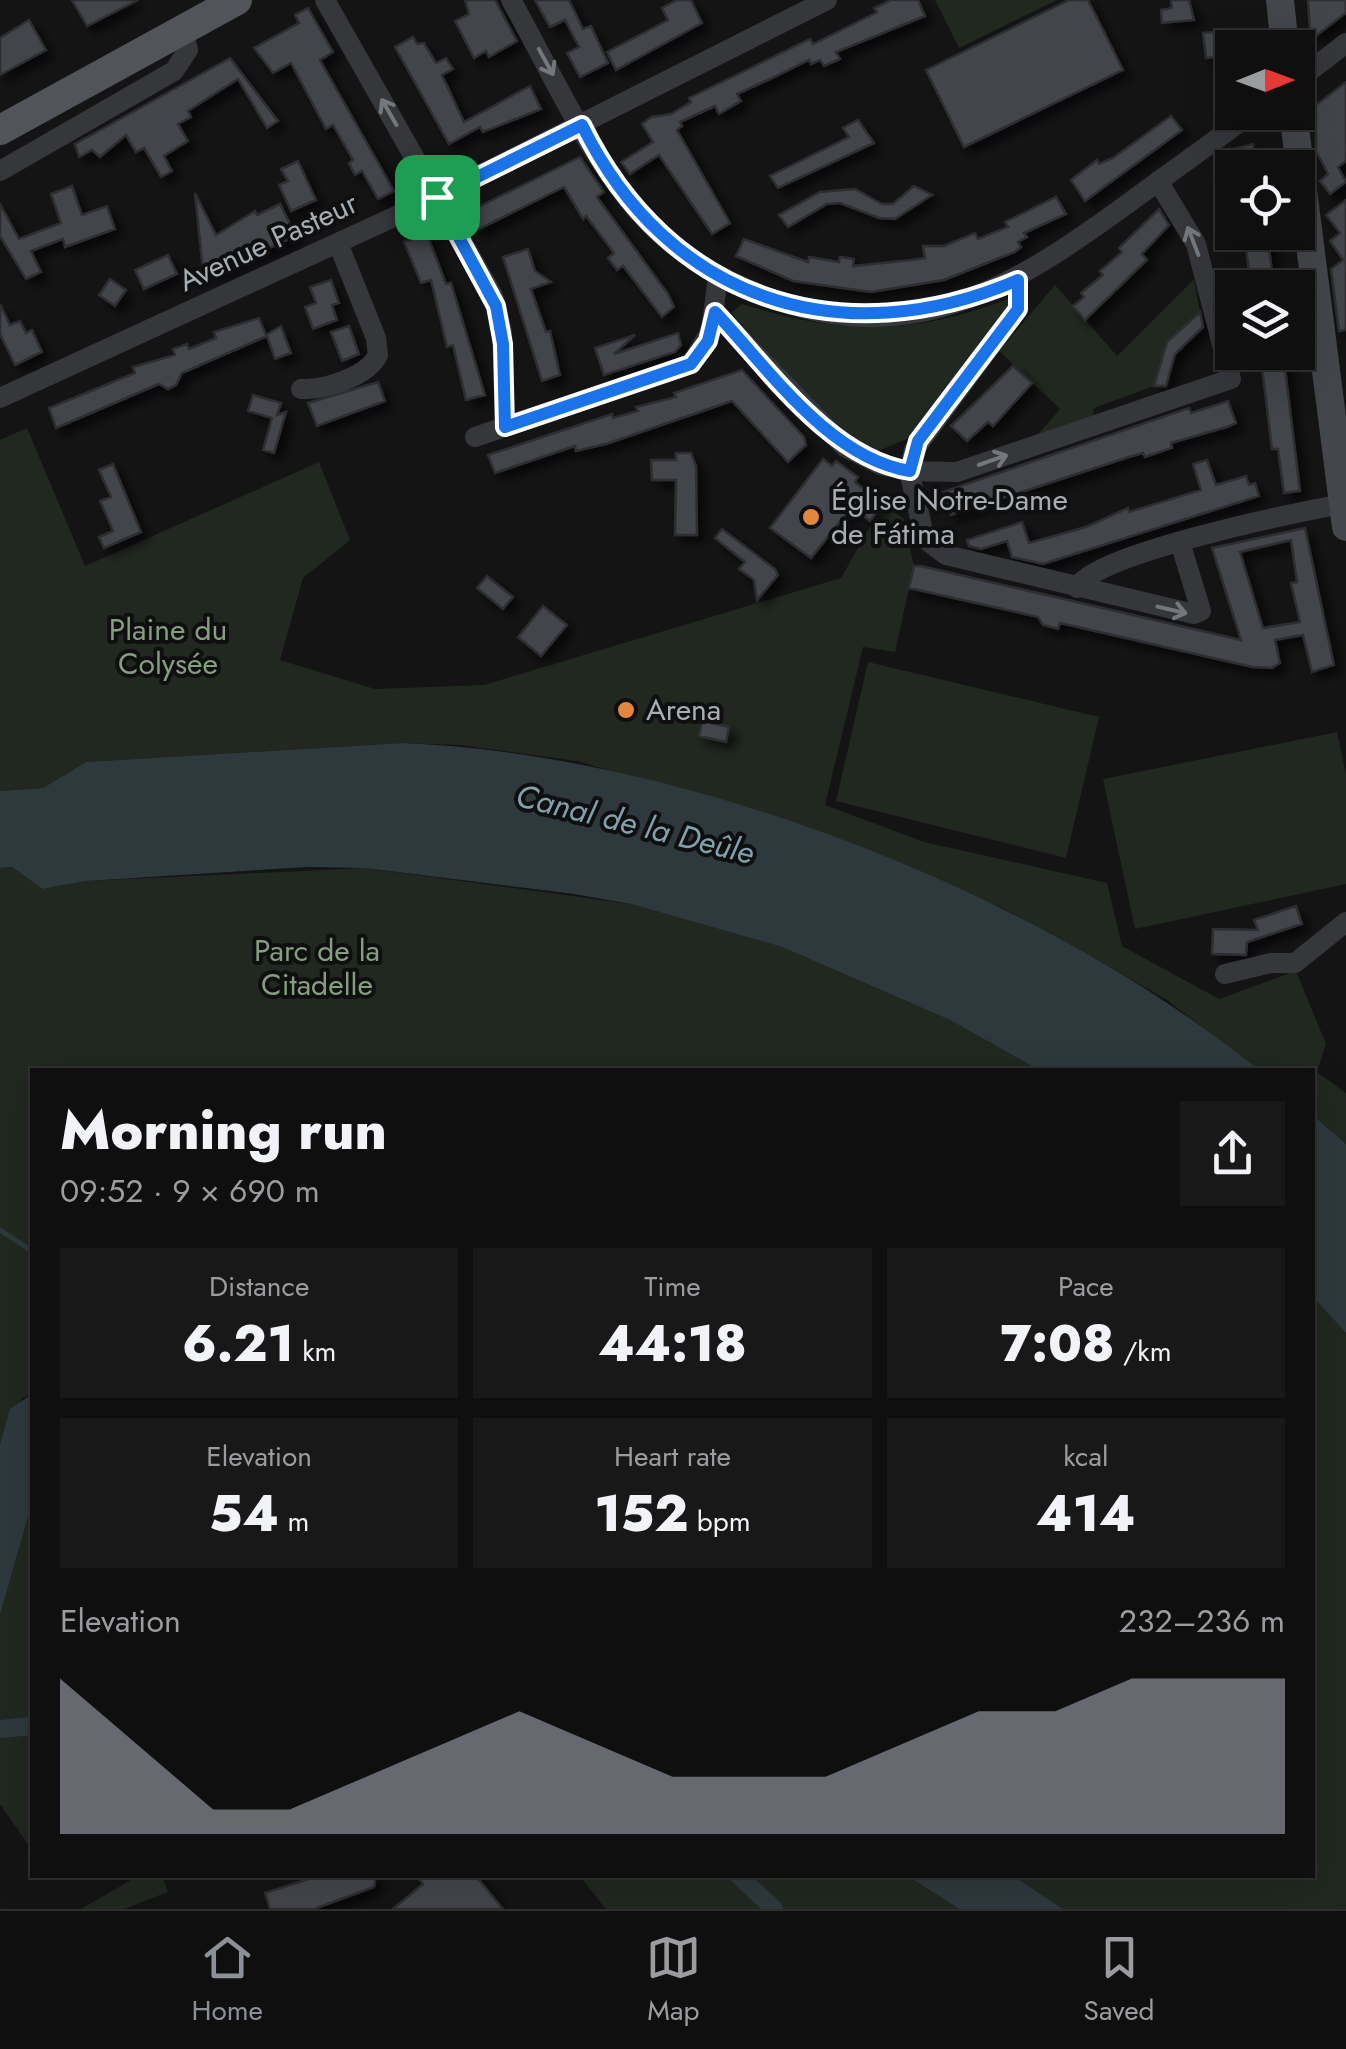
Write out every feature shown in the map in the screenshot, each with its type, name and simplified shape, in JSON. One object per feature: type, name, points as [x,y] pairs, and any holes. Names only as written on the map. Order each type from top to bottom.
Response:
[{"type":"main road","points":[[0,130],[225,3]]},
{"type":"street","points":[[324,0],[496,306],[503,344],[505,427]]},
{"type":"street","points":[[511,0],[582,125],[638,212],[687,256],[718,276],[790,305],[850,315],[933,309],[1018,280],[1227,130]]},
{"type":"street","name":"Avenue Pasteur","points":[[0,398],[437,197],[827,0]]},
{"type":"street","points":[[1280,0],[1283,30]]},
{"type":"street","points":[[0,171],[174,72],[188,50],[182,26]]},
{"type":"street","points":[[1315,67],[1346,43]]},
{"type":"street","points":[[1077,588],[1091,571],[1251,520],[1344,515],[1334,355],[1296,130]]},
{"type":"street","points":[[715,312],[845,447],[881,465],[910,471],[957,472],[1231,379],[1196,244],[1158,181]]},
{"type":"street","points":[[301,389],[323,387],[367,369],[378,355],[376,338],[338,243]]},
{"type":"street","points":[[475,437],[691,364],[708,341],[718,276]]},
{"type":"street","points":[[1018,280],[1018,309],[918,441],[910,471],[921,530],[930,546],[1077,588],[1197,613],[1201,611],[1180,542]]},
{"type":"street","points":[[1225,974],[1271,963],[1295,962],[1346,922]]},
{"type":"green space","points":[[935,0],[1057,0],[959,48]]},
{"type":"green space","points":[[1194,279],[1200,312],[1167,342],[1154,386],[1094,408],[1093,421],[1029,445],[1060,409],[999,351],[1055,285],[1117,356]]},
{"type":"green space","points":[[1008,299],[1011,302],[909,438],[878,451],[852,443],[731,313],[742,304],[812,322],[876,327],[939,320]]},
{"type":"green space","name":"Plaine du Colysée","points":[[27,428],[85,566],[319,462],[350,540],[303,578],[280,660],[375,689],[484,685],[841,578],[883,504],[904,519],[914,566],[895,652],[863,647],[825,805],[924,842],[1107,883],[1122,946],[1219,999],[1296,971],[1326,1044],[1317,1072],[1346,1093],[1346,1144],[1315,1116],[1315,1068],[1256,1068],[1167,1000],[1004,909],[854,844],[577,761],[460,745],[403,743],[86,762],[43,788],[0,791],[0,440]]},
{"type":"green space","points":[[868,662],[1099,717],[1066,858],[836,801]]},
{"type":"green space","points":[[1337,732],[1346,774],[1346,884],[1135,929],[1103,779]]},
{"type":"green space","name":"Parc de la Citadelle","points":[[12,867],[44,889],[86,881],[365,868],[631,904],[782,947],[950,1020],[1035,1068],[30,1068],[30,1395],[22,1398],[0,1444],[0,868]]},
{"type":"green space","points":[[1315,1299],[1346,1333],[1346,1909],[1063,1909],[1016,1878],[1315,1878]]},
{"type":"green space","points":[[30,1510],[30,1847],[0,1804],[0,1615]]},
{"type":"green space","points":[[135,1878],[170,1878],[164,1881],[168,1892],[124,1909],[81,1909]]},
{"type":"green space","points":[[581,1878],[911,1878],[959,1909],[606,1909]]},
{"type":"water","name":"Canal de la Deûle","points":[[403,743],[512,753],[625,774],[740,805],[855,844],[966,892],[1073,946],[1171,1006],[1256,1068],[1035,1068],[950,1020],[782,947],[631,904],[574,894],[365,868],[307,867],[86,881],[43,889],[12,867],[0,868],[0,791],[43,788],[86,762]]},
{"type":"water","points":[[1315,1117],[1346,1144],[1346,1333],[1315,1299]]},
{"type":"water","points":[[30,1395],[30,1510],[0,1615],[0,1444],[10,1409]]},
{"type":"water","points":[[911,1878],[1016,1878],[1063,1909],[959,1909]]},
{"type":"building","points":[[72,0],[138,0],[87,26]]},
{"type":"building","points":[[465,0],[495,0],[517,41],[489,57],[486,51],[474,58],[455,21],[469,14]]},
{"type":"building","points":[[535,0],[569,0],[583,29],[591,26],[608,63],[580,77],[567,53],[579,47],[565,20],[550,27]]},
{"type":"building","points":[[677,0],[691,0],[702,23],[616,70],[607,52],[668,20],[662,8]]},
{"type":"building","points":[[891,0],[918,0],[925,16],[836,52],[840,59],[824,66],[820,60],[811,64],[809,60],[737,94],[741,101],[719,114],[715,106],[680,122],[682,126],[677,130],[730,223],[712,234],[659,155],[630,174],[621,162],[653,142],[642,124],[651,117],[671,114],[691,102],[689,98],[810,39],[813,44],[877,12],[874,8]]},
{"type":"building","points":[[1069,0],[1088,0],[1123,70],[964,147],[926,70]]},
{"type":"building","points":[[1171,0],[1189,0],[1194,20],[1162,23],[1161,10],[1172,8]]},
{"type":"building","points":[[1308,0],[1346,0],[1346,13],[1317,35],[1310,30]]},
{"type":"building","points":[[308,8],[333,52],[320,60],[394,191],[378,199],[362,171],[355,175],[349,163],[353,160],[333,125],[326,129],[291,63],[273,73],[254,48],[299,23],[295,15]]},
{"type":"building","points":[[29,20],[46,50],[0,75],[0,38]]},
{"type":"building","points":[[1215,32],[1215,57],[1206,58],[1203,33]]},
{"type":"building","points":[[413,37],[417,44],[424,43],[436,63],[446,58],[453,69],[442,75],[464,122],[530,86],[541,109],[483,132],[480,127],[449,144],[395,47]]},
{"type":"building","points":[[230,58],[278,121],[267,128],[238,79],[188,111],[191,117],[178,124],[188,141],[164,156],[172,171],[161,177],[144,148],[136,152],[126,135],[100,157],[92,150],[79,157],[75,144]]},
{"type":"building","points":[[1346,82],[1346,161],[1338,167],[1346,182],[1330,194],[1320,181],[1328,174],[1316,151],[1316,105]]},
{"type":"building","points":[[1171,116],[1182,130],[1085,201],[1071,180],[1097,160],[1099,164],[1113,158]]},
{"type":"building","points":[[858,120],[874,143],[778,188],[770,176],[849,137],[843,128]]},
{"type":"building","points":[[1253,144],[1254,150],[1235,149]]},
{"type":"building","points":[[580,157],[604,192],[597,197],[668,294],[674,307],[662,317],[623,266],[617,270],[608,258],[614,253],[586,216],[583,219],[564,187],[477,230],[468,212]]},
{"type":"building","points":[[298,161],[316,200],[291,211],[279,185],[288,181],[281,169]]},
{"type":"building","points":[[72,186],[82,215],[107,206],[115,229],[65,247],[63,239],[31,251],[41,272],[26,279],[0,236],[0,204],[19,239],[61,223],[51,194]]},
{"type":"building","points":[[914,186],[932,195],[895,219],[879,218],[840,203],[827,204],[788,227],[779,215],[820,192],[855,189],[882,204],[893,204]]},
{"type":"building","points":[[195,193],[216,235],[255,211],[257,215],[280,204],[296,236],[217,272],[203,271]]},
{"type":"building","points":[[1056,197],[1066,214],[1024,233],[1027,237],[1018,242],[1021,247],[1015,252],[944,280],[871,292],[793,281],[736,256],[744,239],[808,262],[809,257],[839,262],[840,257],[854,259],[853,266],[925,258],[923,246],[944,246],[975,233],[978,239],[1008,227],[1005,222]]},
{"type":"building","points":[[1346,200],[1346,330],[1339,331],[1331,269],[1343,260],[1330,241],[1340,233],[1326,215]]},
{"type":"building","points":[[1159,209],[1169,225],[1142,254],[1147,260],[1085,320],[1073,306],[1084,297],[1081,293],[1103,275],[1100,271],[1122,252],[1119,248]]},
{"type":"building","points":[[427,234],[446,284],[451,283],[485,395],[466,400],[453,345],[447,347],[431,280],[421,283],[404,242]]},
{"type":"building","points":[[528,249],[535,271],[551,282],[531,289],[546,332],[550,331],[560,375],[542,381],[503,257]]},
{"type":"building","points":[[1246,250],[1269,250],[1272,270],[1249,270]]},
{"type":"building","points":[[168,255],[177,274],[144,289],[135,270]]},
{"type":"building","points":[[110,279],[126,290],[115,306],[99,295]]},
{"type":"building","points":[[331,280],[339,303],[332,305],[337,320],[313,329],[305,307],[316,303],[310,287]]},
{"type":"building","points":[[0,304],[10,325],[20,321],[26,333],[32,330],[42,352],[15,365],[0,334]]},
{"type":"building","points":[[1200,312],[1203,327],[1175,354],[1166,386],[1154,386],[1167,342]]},
{"type":"building","points":[[259,318],[266,335],[281,326],[291,353],[275,359],[267,336],[182,373],[176,385],[168,389],[159,384],[56,428],[49,408],[135,373],[133,367],[175,355],[173,349],[187,344],[189,349],[216,338],[214,332]]},
{"type":"building","points":[[349,326],[359,354],[342,361],[331,332]]},
{"type":"building","points":[[678,333],[681,345],[675,352],[604,375],[595,348],[635,335],[614,354]]},
{"type":"building","points":[[1013,366],[1032,383],[993,426],[988,422],[967,441],[951,426]]},
{"type":"building","points":[[742,370],[804,437],[806,445],[788,462],[732,401],[606,444],[576,451],[575,446],[495,473],[488,455],[612,414],[613,418],[638,411],[636,407],[676,397],[674,393]]},
{"type":"building","points":[[1262,370],[1285,370],[1300,491],[1284,493],[1278,449],[1272,449]]},
{"type":"building","points":[[378,382],[385,401],[317,426],[308,403]]},
{"type":"building","points":[[253,395],[281,403],[277,415],[286,412],[274,453],[263,450],[272,418],[248,411]]},
{"type":"building","points":[[1228,401],[1236,423],[1227,427],[1171,443],[1172,448],[1145,457],[1143,453],[1129,457],[951,515],[943,492],[1189,408],[1191,413]]},
{"type":"building","points":[[676,453],[691,453],[696,466],[697,535],[675,535],[676,480],[652,480],[651,460],[676,460]]},
{"type":"building","name":"Église Notre-Dame de Fátima","points":[[823,459],[832,466],[836,461],[858,477],[855,482],[883,504],[870,521],[852,507],[811,558],[770,528]]},
{"type":"building","points":[[1207,460],[1216,485],[1246,476],[1249,485],[1255,483],[1259,496],[1043,564],[1012,557],[1007,541],[981,549],[969,546],[967,540],[1022,522],[1029,543],[1086,527],[1128,508],[1129,512],[1201,490],[1193,464]]},
{"type":"building","points":[[113,464],[141,532],[104,548],[99,537],[113,531],[100,501],[111,497],[99,470]]},
{"type":"building","points":[[1305,528],[1334,665],[1312,672],[1303,635],[1275,640],[1280,663],[1272,668],[1252,667],[1060,623],[1058,629],[1043,625],[1038,617],[909,588],[914,566],[921,566],[1241,640],[1212,548]],"holes":[[[1291,540],[1297,582],[1291,583],[1300,622],[1263,628],[1240,552]]]},
{"type":"building","points":[[722,529],[778,575],[757,600],[754,580],[739,569],[745,562],[715,538]]},
{"type":"building","points":[[487,576],[513,597],[503,609],[477,588]]},
{"type":"building","points":[[543,606],[567,625],[541,656],[518,637]]},
{"type":"building","points":[[702,721],[729,727],[726,742],[699,736]]},
{"type":"building","points":[[1296,906],[1302,924],[1247,942],[1246,955],[1212,954],[1213,929],[1258,930],[1254,920]]},
{"type":"building","points":[[312,1878],[376,1878],[374,1887],[314,1909],[270,1909],[265,1893]]},
{"type":"building","points":[[418,1878],[477,1878],[503,1909],[393,1909],[423,1884]]},
{"type":"waterway","points":[[0,1230],[30,1250]]},
{"type":"waterway","points":[[0,1729],[30,1726]]},
{"type":"waterway","points":[[741,1878],[774,1909]]},
{"type":"place","name":"Église Notre-Dame de Fátima","points":[[811,517]]},
{"type":"place","name":"Arena","points":[[626,710]]},
{"type":"route","points":[[582,125],[619,188],[648,222],[698,264],[758,294],[818,312],[884,315],[947,306],[1018,280],[1021,300],[918,441],[910,471],[881,465],[845,447],[715,312],[708,341],[691,364],[505,427],[500,317],[488,286],[437,197],[582,125]]}]
